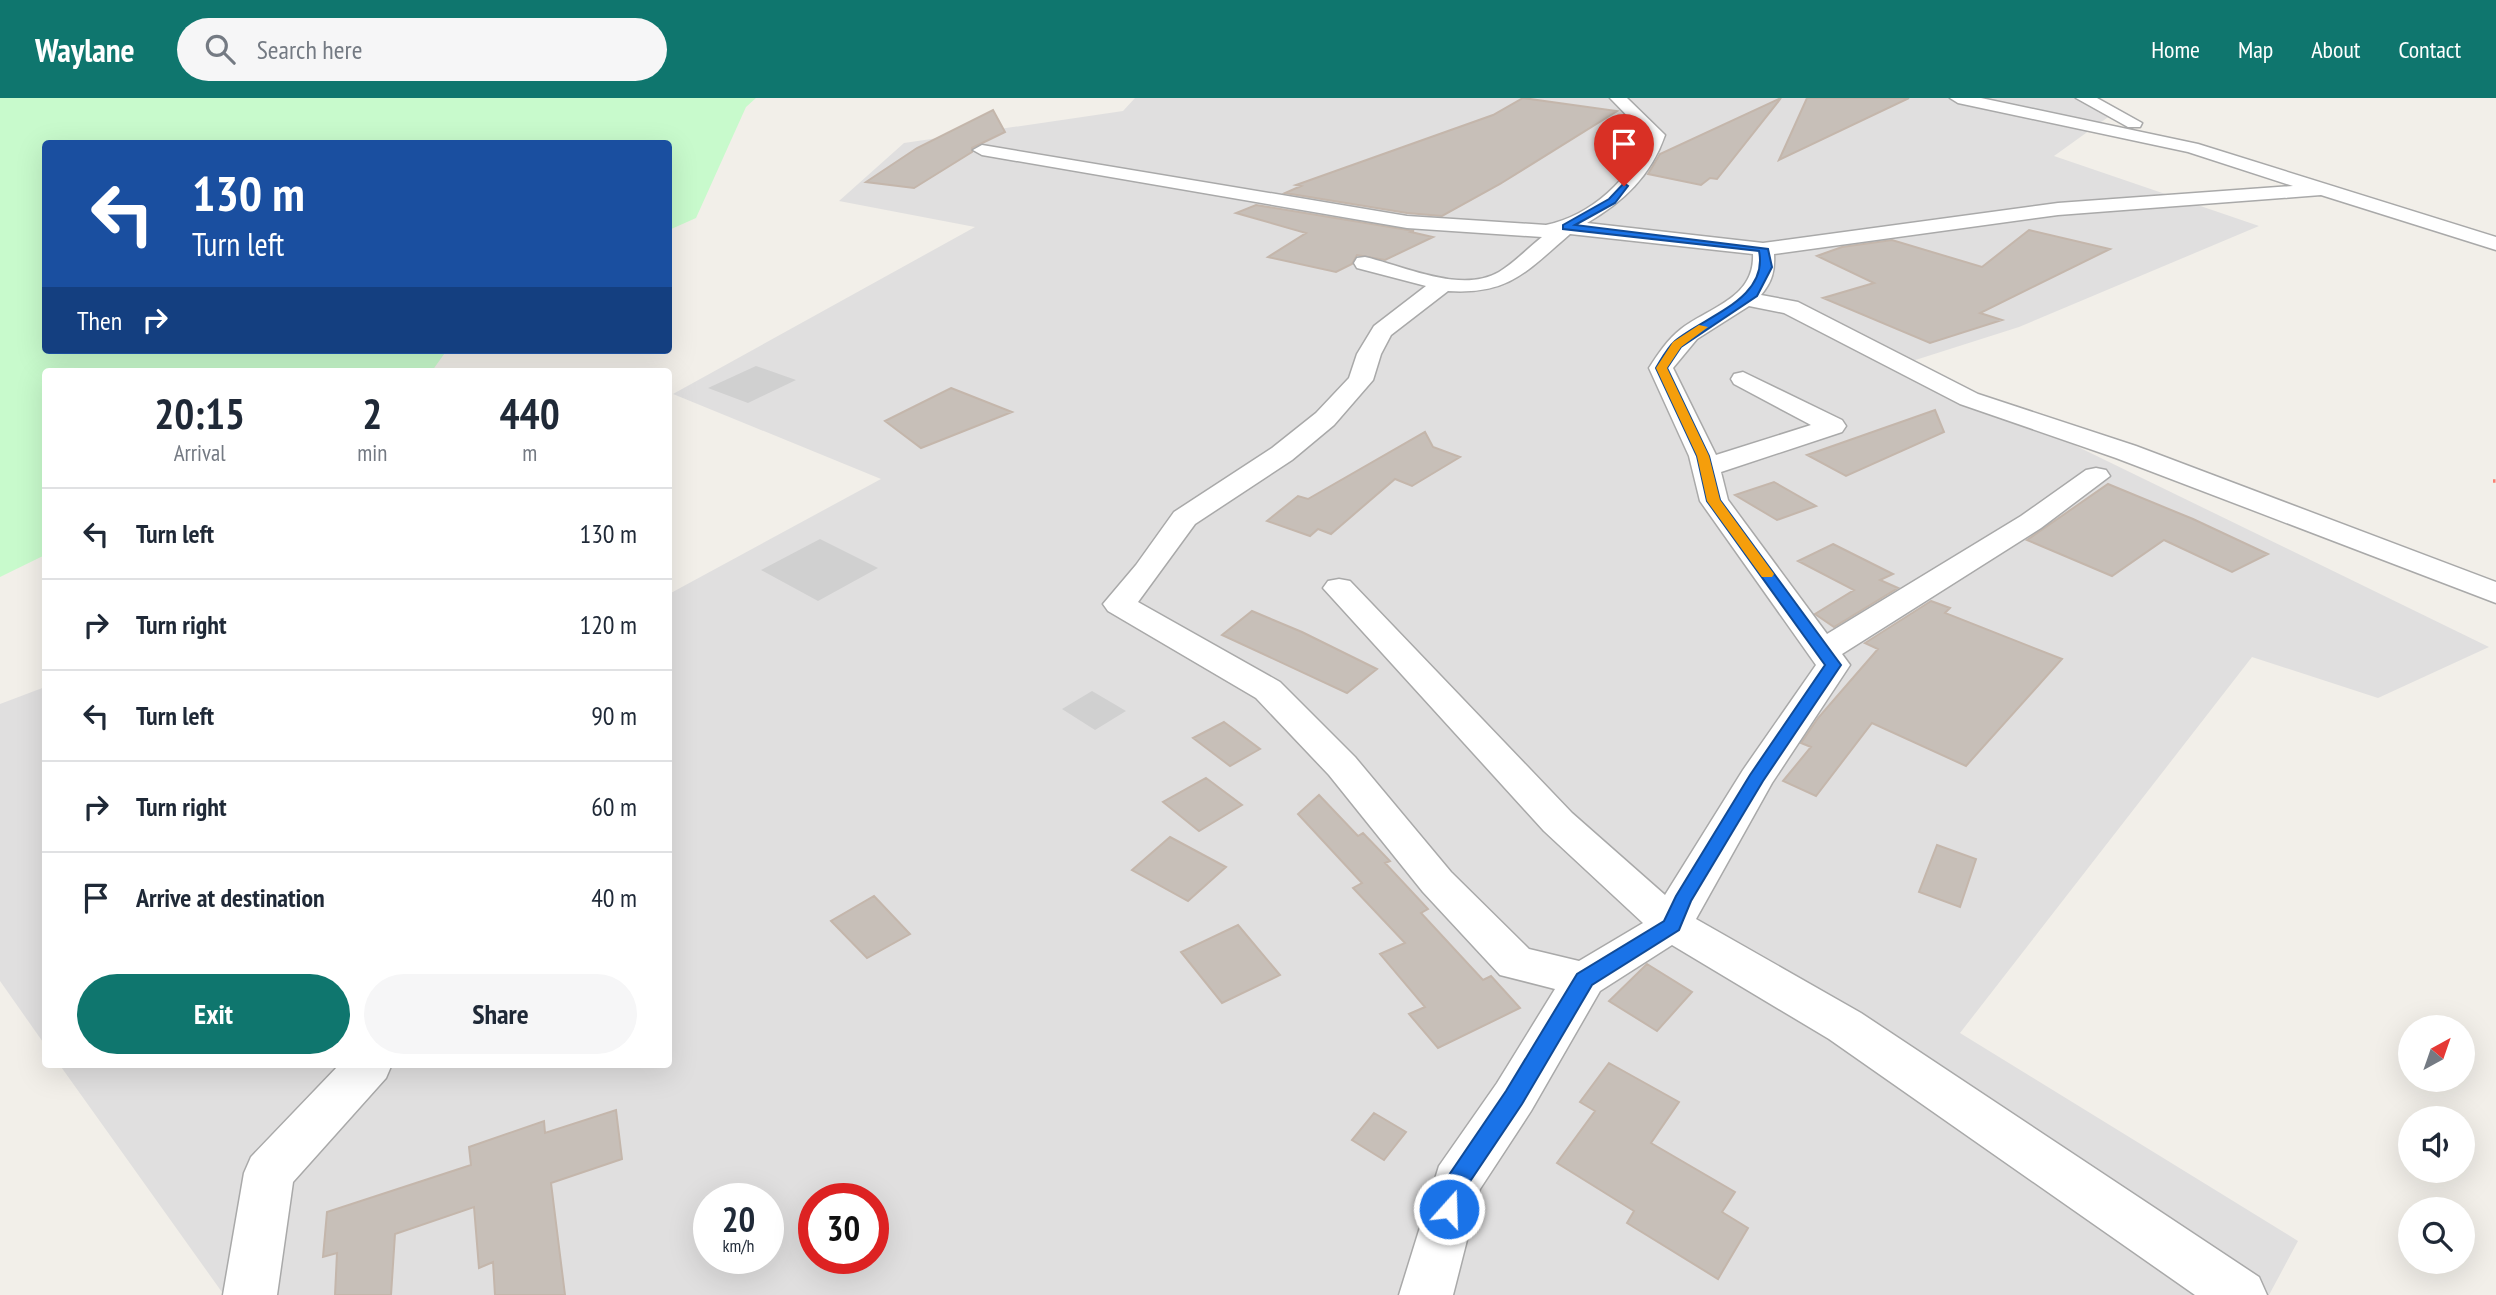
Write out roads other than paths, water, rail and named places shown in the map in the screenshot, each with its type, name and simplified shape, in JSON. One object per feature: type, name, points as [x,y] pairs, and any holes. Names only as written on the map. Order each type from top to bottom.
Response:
[{"type":"street","points":[[1365,262],[1443,284],[1475,286],[1506,277],[1566,227],[1612,201],[1649,155],[1656,135],[1618,98]]},
{"type":"street","points":[[1958,98],[2192,148],[2496,244]]},
{"type":"street","points":[[2084,98],[2192,148]]},
{"type":"street","points":[[982,150],[1407,222],[1546,231],[1566,227],[1763,249],[2058,209],[2326,189]]},
{"type":"street","points":[[1426,1295],[1457,1182],[1514,1097],[1584,979],[1672,925],[1682,901],[1756,779],[1833,665],[1714,501],[1703,456],[1661,368],[1677,345],[1753,294],[1767,267],[1763,249]]},
{"type":"street","points":[[1443,284],[1382,331],[1360,380],[1325,419],[1282,454],[1184,518],[1147,572],[1119,604],[1268,690],[1342,766],[1437,882],[1515,963],[1584,979]]},
{"type":"street","points":[[1745,299],[1790,307],[1969,399],[2138,457],[2496,593]]},
{"type":"street","points":[[1705,468],[1833,426],[1743,379]]},
{"type":"street","points":[[1823,651],[2031,522],[2096,476]]},
{"type":"street","points":[[1339,587],[1558,822],[1672,925],[1845,1026],[2240,1295]]},
{"type":"street","points":[[250,1295],[270,1173],[365,1068]]}]
